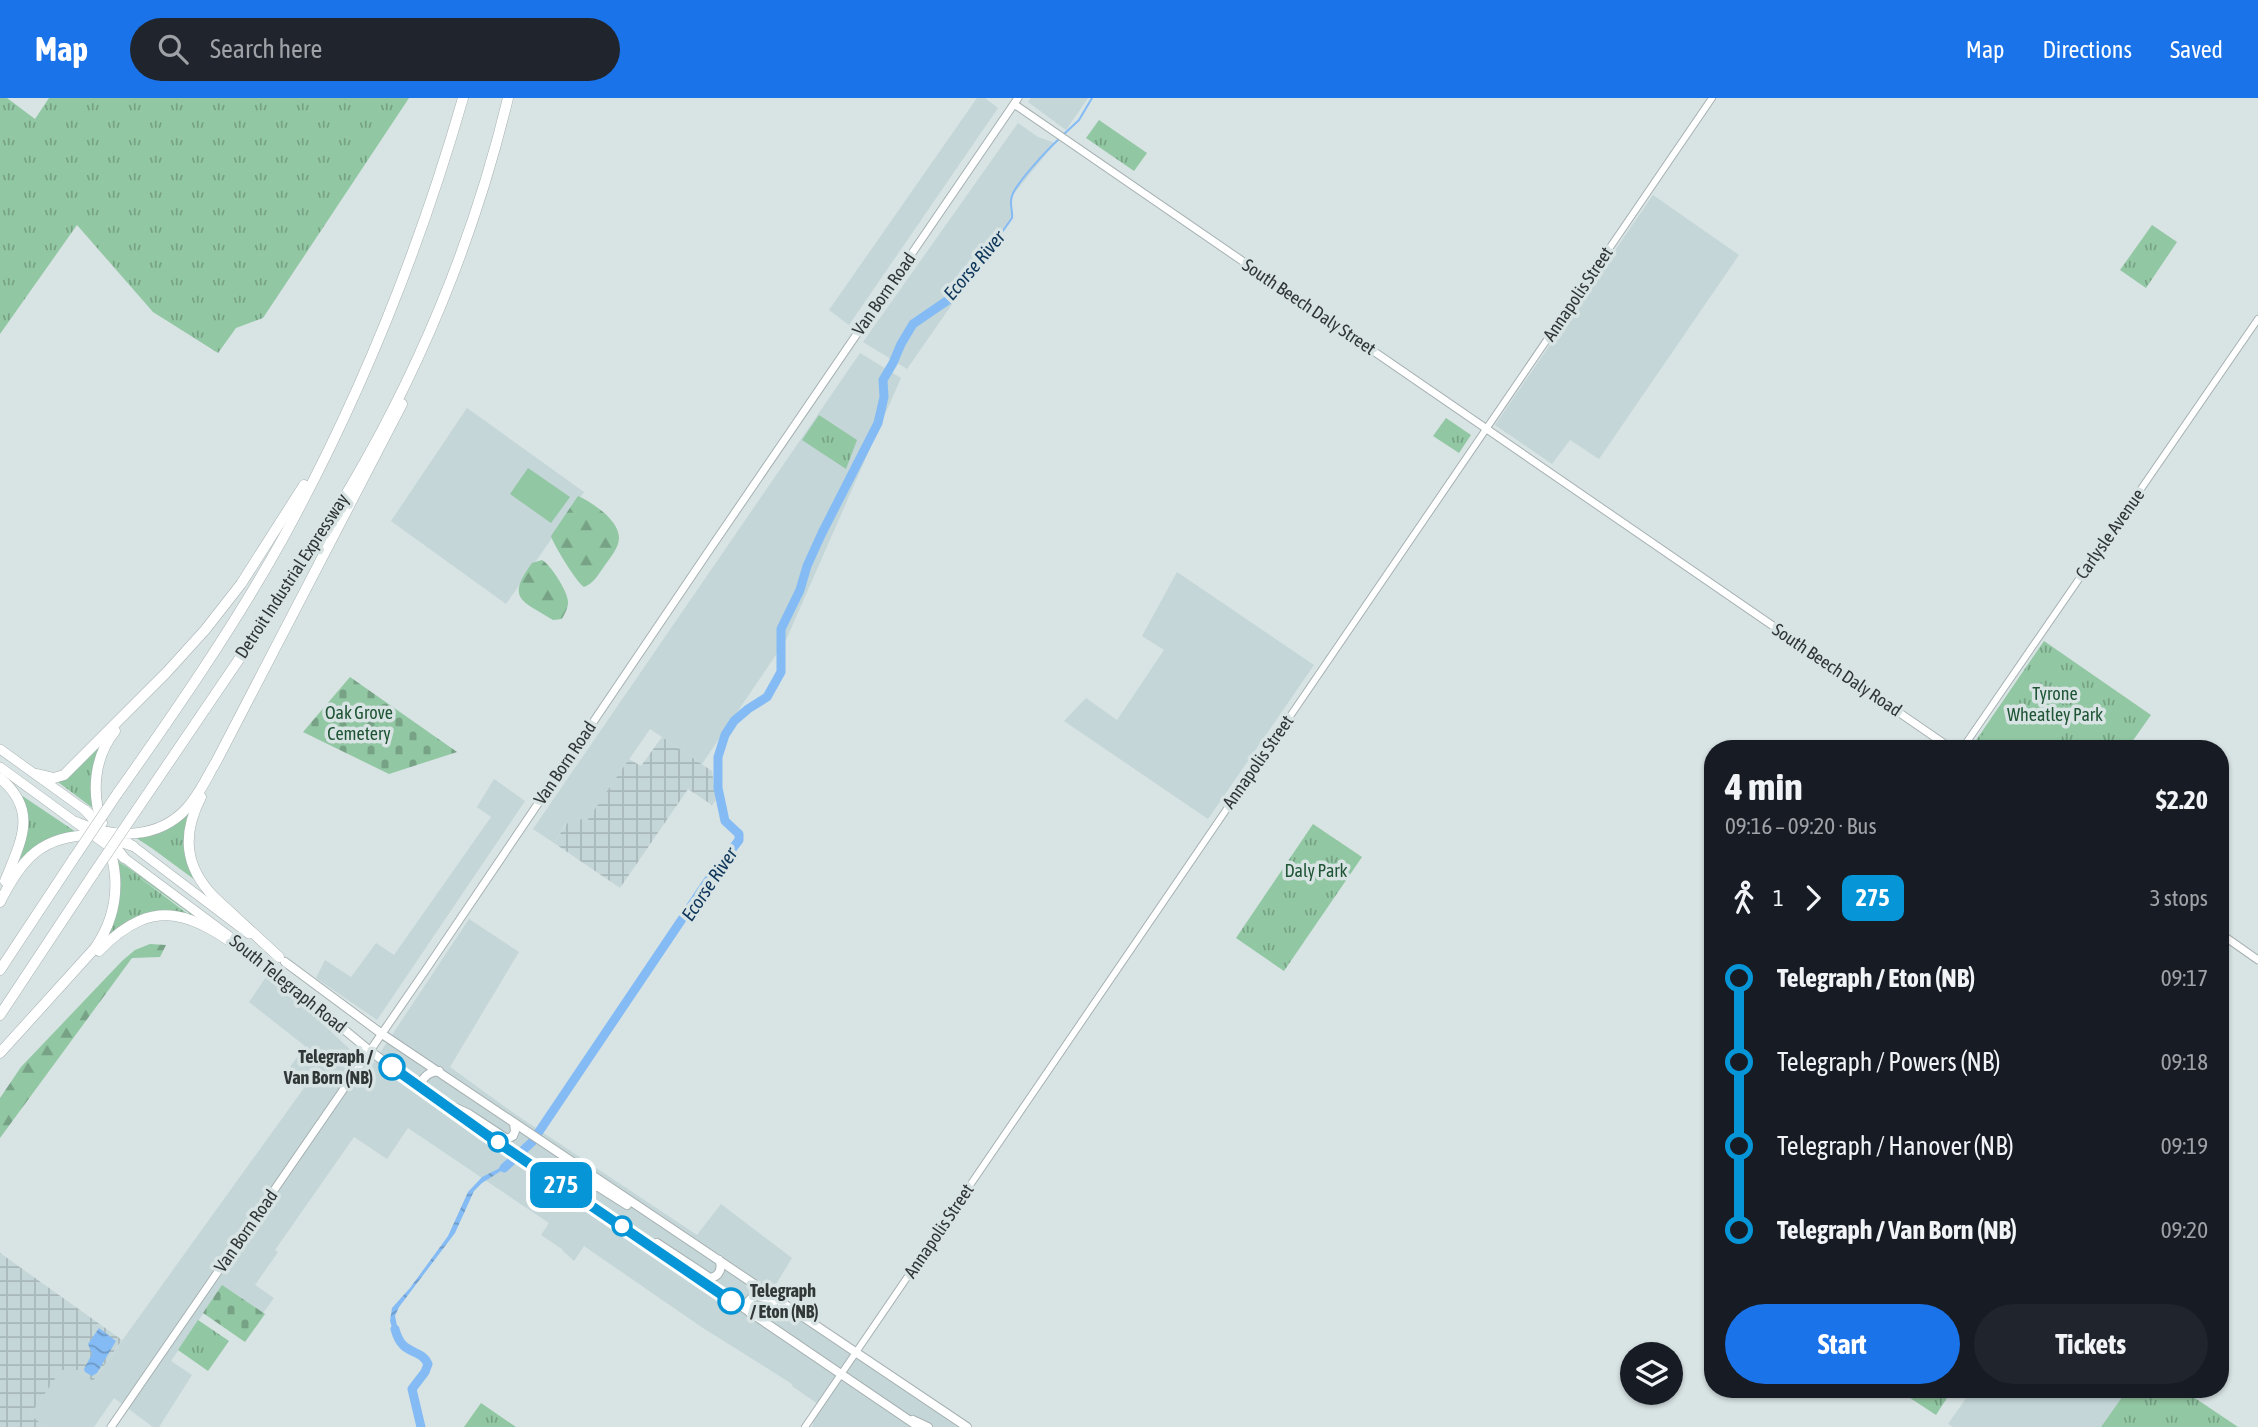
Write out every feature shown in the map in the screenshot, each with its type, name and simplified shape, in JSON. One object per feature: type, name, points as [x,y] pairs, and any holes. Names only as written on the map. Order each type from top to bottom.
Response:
[{"type":"highway","name":"Detroit Industrial Expressway","points":[[0,970],[189,689],[281,541],[350,406],[380,337],[451,141],[463,98]]},
{"type":"highway","name":"Detroit Industrial Expressway","points":[[0,1015],[302,566],[380,434],[425,341],[451,279],[476,212],[508,98]]},
{"type":"highway","points":[[282,959],[205,888],[199,879],[190,857],[188,832],[191,818],[216,762],[395,419],[422,361],[425,341]]},
{"type":"highway","points":[[37,774],[54,778],[64,775],[205,630],[241,584],[291,507],[329,437],[350,406]]},
{"type":"highway","points":[[70,978],[100,941],[116,900],[116,884],[96,798],[96,777],[108,740],[131,708]]},
{"type":"highway","points":[[0,749],[85,810],[124,858]]},
{"type":"highway","points":[[0,902],[20,866],[41,847],[63,838],[148,831],[179,816],[193,800],[216,762]]},
{"type":"highway","points":[[0,767],[76,822],[133,846]]},
{"type":"highway","points":[[0,778],[18,796],[24,823],[23,838],[0,893]]},
{"type":"highway","name":"South Telegraph Road","points":[[133,846],[282,959]]},
{"type":"highway","name":"South Telegraph Road","points":[[124,858],[274,971]]},
{"type":"highway","points":[[0,1053],[70,978],[121,930],[146,918],[171,915],[195,920],[274,971]]},
{"type":"main road","name":"South Beech Daly Street","points":[[1016,101],[1065,140],[1486,429]]},
{"type":"main road","name":"Van Born Road","points":[[111,1427],[382,1034],[1016,101]]},
{"type":"main road","name":"South Beech Daly Road","points":[[1486,429],[1939,740]]},
{"type":"main road","points":[[2229,940],[2258,960]]},
{"type":"main road","name":"South Telegraph Road","points":[[282,959],[382,1034],[967,1427]]},
{"type":"main road","name":"South Telegraph Road","points":[[274,971],[370,1051],[423,1090],[919,1427]]},
{"type":"main road","points":[[423,1090],[421,1084],[424,1077],[440,1072]]},
{"type":"main road","points":[[439,1101],[469,1114],[504,1138],[513,1136],[516,1131],[514,1123]]},
{"type":"main road","points":[[589,1204],[589,1191],[597,1186],[653,1222],[684,1237]]},
{"type":"main road","points":[[630,1231],[655,1242],[706,1276],[718,1275],[721,1266],[719,1260]]},
{"type":"main road","points":[[750,1313],[746,1306],[749,1300],[760,1296],[814,1331],[840,1342]]},
{"type":"main road","points":[[898,1413],[928,1427]]},
{"type":"street","points":[[1006,98],[1016,101]]},
{"type":"street","name":"Annapolis Street","points":[[805,1427],[1712,98]]},
{"type":"street","name":"Carlysle Avenue","points":[[1968,740],[2258,319]]},
{"type":"shaded area","points":[[977,98],[985,98],[998,108],[849,325],[829,310]]},
{"type":"shaded area","points":[[1031,98],[1088,98],[1066,130],[1028,102]]},
{"type":"shaded area","points":[[1018,123],[1038,137],[1055,143],[1012,196],[1012,218],[907,369],[863,342]]},
{"type":"shaded area","points":[[1653,195],[1739,255],[1599,459],[1570,440],[1552,464],[1495,425]]},
{"type":"shaded area","points":[[860,353],[901,378],[786,640],[702,764],[650,729],[586,822],[575,829],[566,823],[554,843],[533,829]]},
{"type":"shaded area","points":[[467,408],[584,492],[506,604],[391,521]]},
{"type":"shaded area","points":[[1177,572],[1314,665],[1208,819],[1064,721],[1086,698],[1117,720],[1164,650],[1142,636]]},
{"type":"shaded area","points":[[662,737],[712,771],[716,800],[712,805],[688,789],[620,888],[554,843],[567,823],[575,828],[581,819],[586,822],[629,759],[641,766]]},
{"type":"shaded area","points":[[494,779],[525,801],[377,1020],[316,978],[325,960],[351,977],[376,943],[394,955],[491,817],[477,807]]},
{"type":"shaded area","points":[[469,919],[519,952],[450,1067],[515,1114],[697,1235],[721,1204],[792,1258],[770,1294],[967,1427],[812,1427],[818,1404],[792,1384],[700,1326],[584,1246],[574,1261],[541,1235],[549,1223],[408,1128],[387,1159],[354,1137],[275,1250],[278,1252],[255,1285],[274,1298],[263,1313],[222,1286],[171,1361],[192,1375],[159,1427],[153,1427],[114,1398],[94,1427],[46,1427],[30,1415],[61,1369],[77,1370],[93,1381],[309,1081],[290,1067],[305,1046],[249,1002],[266,977],[311,1013],[370,1068]]},
{"type":"shaded area","points":[[0,1253],[122,1340],[93,1381],[77,1370],[61,1370],[30,1415],[46,1427],[0,1427]]},
{"type":"shaded area","points":[[1966,1398],[2121,1398],[2101,1427],[1953,1427],[1948,1424]]},
{"type":"green space","points":[[0,98],[7,98],[35,119],[49,98],[409,98],[263,318],[236,328],[218,353],[153,312],[77,225],[0,334]]},
{"type":"green space","points":[[1099,120],[1147,153],[1134,171],[1086,138]]},
{"type":"green space","points":[[2152,225],[2177,242],[2146,288],[2120,270]]},
{"type":"green space","points":[[819,415],[857,440],[846,469],[802,440]]},
{"type":"green space","points":[[1446,418],[1471,435],[1459,453],[1433,436]]},
{"type":"green space","points":[[528,468],[570,497],[551,523],[510,494]]},
{"type":"green space","points":[[578,496],[610,519],[619,538],[616,550],[599,574],[593,582],[584,587],[551,536]]},
{"type":"green space","points":[[542,560],[563,586],[568,598],[562,619],[553,620],[525,603],[519,592],[524,575],[532,563]]},
{"type":"green space","name":"Tyrone Wheatley Park","points":[[2044,641],[2151,715],[2133,740],[1976,740]]},
{"type":"green space","name":"Oak Grove Cemetery","points":[[350,677],[457,752],[389,774],[303,732]]},
{"type":"green space","points":[[2009,702],[2025,706],[2064,734],[2060,740],[1979,740],[2003,706]]},
{"type":"green space","points":[[96,747],[99,749],[94,809],[58,782]]},
{"type":"green space","points":[[21,795],[76,832],[43,842],[20,859]]},
{"type":"green space","points":[[190,814],[195,880],[135,837]]},
{"type":"green space","name":"Daly Park","points":[[1313,824],[1362,857],[1284,971],[1236,938]]},
{"type":"green space","points":[[115,858],[193,914],[189,916],[189,913]]},
{"type":"green space","points":[[115,859],[188,914],[171,913],[113,934],[109,932]]},
{"type":"green space","points":[[150,944],[166,945],[160,957],[132,958],[0,1138],[0,1098],[21,1067],[122,961],[135,950]]},
{"type":"green space","points":[[222,1285],[265,1314],[245,1342],[203,1313]]},
{"type":"green space","points":[[198,1320],[229,1341],[208,1371],[178,1350]]},
{"type":"green space","points":[[1910,1398],[1947,1398],[1936,1415]]},
{"type":"green space","points":[[2121,1398],[2195,1398],[2238,1427],[2101,1427]]},
{"type":"green space","points":[[481,1403],[516,1427],[464,1427]]},
{"type":"water","points":[[510,1159],[515,1162],[474,1191],[455,1233],[399,1307],[395,1316],[400,1340],[396,1341],[390,1321],[392,1308],[448,1236],[468,1192],[482,1177]]},
{"type":"water","points":[[99,1328],[116,1341],[97,1373],[92,1376],[84,1369],[92,1354],[88,1344]]},
{"type":"waterway","name":"Ecorse River","points":[[1063,135],[1079,120],[1092,98]]},
{"type":"waterway","name":"Ecorse River","points":[[986,255],[1012,218],[1011,201],[1019,183],[1059,139]]},
{"type":"waterway","name":"Ecorse River","points":[[504,1168],[532,1142],[707,882],[739,840],[739,834],[725,821],[718,788],[718,757],[725,735],[734,721],[767,697],[781,672],[781,629],[800,590],[807,566],[822,533],[878,423],[884,397],[883,380],[901,344],[913,324],[951,298],[986,255]]},
{"type":"waterway","name":"Ecorse River","points":[[395,1329],[402,1344],[420,1355],[428,1364],[412,1389],[421,1427]]},
{"type":"bus line","name":"275","points":[[392,1067],[731,1301]]},
{"type":"place","name":"Telegraph / Van Born (NB)","points":[[392,1067]]},
{"type":"place","name":"Telegraph / Eton (NB)","points":[[731,1301]]}]
